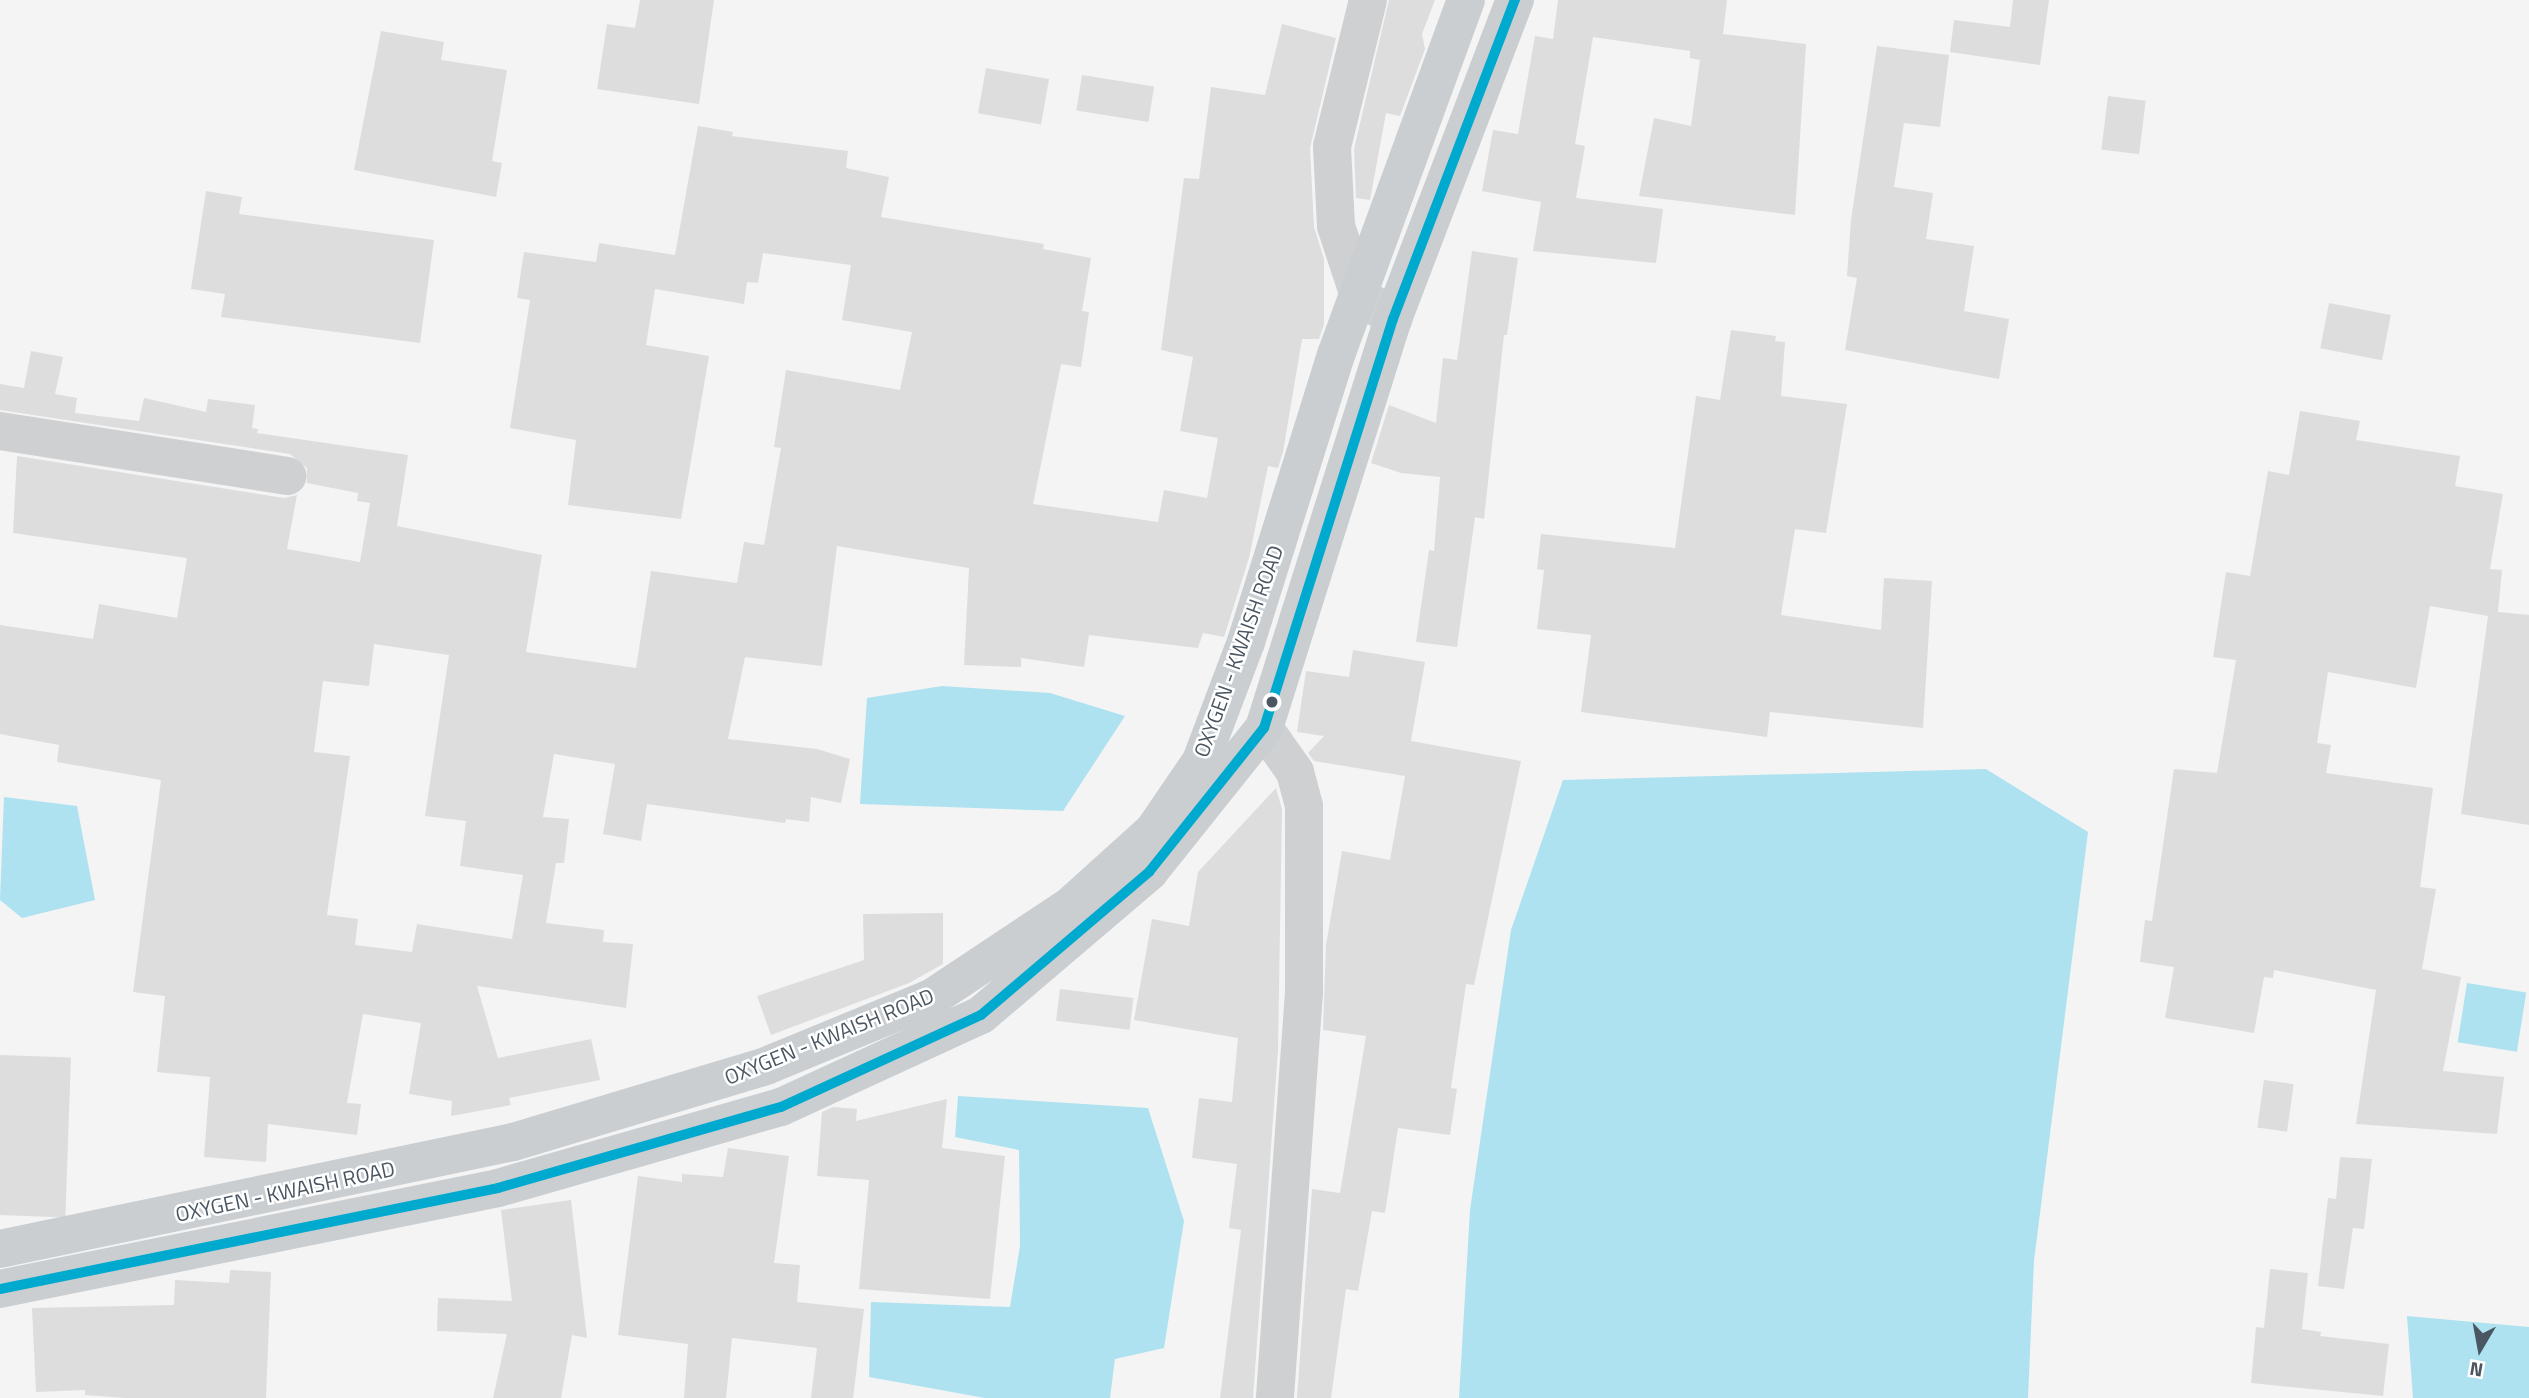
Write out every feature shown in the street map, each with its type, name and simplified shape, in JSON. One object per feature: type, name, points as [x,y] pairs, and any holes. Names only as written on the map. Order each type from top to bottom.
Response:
[{"type":"main road","name":"OXYGEN - KWAISH ROAD","points":[[0,1249],[513,1142],[765,1066],[933,997],[1070,906],[1154,830],[1201,761],[1246,642],[1358,293],[1466,0]]},
{"type":"main road","name":"OXYGEN - KWAISH ROAD","points":[[0,1289],[498,1188],[781,1107],[981,1015],[1149,873],[1264,728],[1392,319],[1515,0]]},
{"type":"street","points":[[1368,0],[1332,147],[1336,226],[1358,293],[1392,319]]},
{"type":"street","points":[[0,431],[287,476]]},
{"type":"street","points":[[1264,728],[1295,772],[1304,806],[1304,992],[1275,1398]]},
{"type":"water","points":[[942,686],[1050,693],[1125,716],[1063,811],[860,804],[867,698]]},
{"type":"water","points":[[1986,769],[2088,832],[2034,1261],[2028,1398],[1459,1398],[1470,1210],[1511,930],[1563,780]]},
{"type":"water","points":[[4,797],[77,806],[95,900],[22,918],[0,900]]},
{"type":"water","points":[[2467,983],[2526,992],[2517,1052],[2458,1042]]},
{"type":"water","points":[[958,1096],[1148,1108],[1184,1221],[1164,1348],[1115,1359],[1110,1398],[985,1398],[869,1377],[871,1302],[1010,1307],[1020,1246],[1019,1150],[955,1137]]},
{"type":"water","points":[[2407,1316],[2529,1327],[2529,1398],[2413,1398]]},
{"type":"building","points":[[640,0],[714,0],[699,104],[597,89],[607,24],[635,28]]},
{"type":"building","points":[[1389,0],[1435,0],[1422,34],[1425,49],[1400,116],[1386,113],[1370,200],[1356,198],[1354,149]]},
{"type":"building","points":[[1558,0],[1727,0],[1723,34],[1806,44],[1795,215],[1639,196],[1654,118],[1691,126],[1700,60],[1690,58],[1690,51],[1593,37],[1575,144],[1585,146],[1576,198],[1663,209],[1656,263],[1533,251],[1541,202],[1482,191],[1493,130],[1518,134],[1535,36],[1553,39]]},
{"type":"building","points":[[2013,0],[2049,0],[2040,65],[1950,52],[1954,20],[2010,27]]},
{"type":"building","points":[[1282,24],[1336,38],[1310,148],[1314,227],[1324,259],[1324,324],[1319,339],[1302,339],[1283,452],[1278,468],[1268,466],[1249,558],[1224,637],[1203,633],[1198,648],[1089,635],[1084,667],[1021,658],[1021,667],[964,665],[969,568],[837,546],[822,666],[745,657],[728,739],[817,749],[850,759],[841,803],[811,797],[809,822],[786,819],[785,823],[647,804],[641,841],[603,834],[615,764],[554,754],[543,817],[569,819],[564,863],[556,863],[546,923],[604,930],[603,942],[633,944],[626,1008],[477,986],[498,1058],[591,1039],[600,1080],[509,1098],[511,1105],[451,1116],[452,1101],[409,1094],[421,1023],[363,1014],[347,1103],[361,1104],[357,1135],[268,1124],[266,1162],[204,1157],[210,1077],[157,1072],[165,996],[133,992],[161,780],[57,762],[59,745],[0,734],[0,625],[93,639],[99,604],[177,618],[187,558],[13,533],[17,456],[284,498],[297,495],[287,549],[360,562],[370,503],[357,501],[358,493],[307,483],[307,468],[290,454],[0,410],[0,384],[24,388],[31,351],[63,357],[55,394],[77,398],[75,413],[139,421],[144,398],[206,412],[208,399],[255,405],[252,428],[258,429],[257,433],[408,455],[397,526],[542,555],[526,652],[636,668],[651,571],[737,583],[744,542],[764,545],[781,448],[774,447],[786,370],[900,390],[912,332],[842,320],[851,265],[763,253],[758,283],[747,282],[744,304],[655,289],[646,345],[709,356],[681,519],[568,505],[576,440],[510,428],[530,300],[517,298],[524,252],[596,262],[599,243],[675,255],[698,126],[733,132],[732,136],[848,151],[846,168],[889,177],[881,217],[1044,244],[1043,249],[1091,258],[1082,311],[1089,312],[1081,367],[1061,364],[1033,504],[1158,522],[1164,490],[1207,498],[1218,438],[1180,431],[1193,357],[1161,350],[1184,178],[1199,179],[1211,87],[1265,95]],"holes":[[[374,644],[449,655],[425,816],[466,821],[460,866],[523,875],[512,939],[417,924],[412,952],[355,945],[358,919],[327,915],[350,756],[314,752],[323,681],[369,686]]]},
{"type":"building","points":[[381,31],[444,42],[441,60],[507,70],[492,161],[502,163],[496,197],[354,170]]},
{"type":"building","points":[[1877,46],[1949,55],[1940,127],[1904,123],[1894,187],[1933,193],[1926,239],[1974,246],[1964,311],[2009,319],[1999,379],[1845,350],[1857,278],[1847,276],[1851,220]]},
{"type":"building","points":[[986,68],[1049,79],[1041,124],[978,113]]},
{"type":"building","points":[[1082,75],[1154,86],[1148,122],[1076,111]]},
{"type":"building","points":[[2108,96],[2146,101],[2139,154],[2101,150]]},
{"type":"building","points":[[206,191],[242,197],[239,214],[434,240],[420,343],[221,317],[225,294],[191,289]]},
{"type":"building","points":[[1472,251],[1518,258],[1507,335],[1504,335],[1484,519],[1475,517],[1457,647],[1416,642],[1429,550],[1434,551],[1440,477],[1401,473],[1371,463],[1389,405],[1436,423],[1443,358],[1457,360]]},
{"type":"building","points":[[2329,303],[2391,315],[2382,360],[2320,348]]},
{"type":"building","points":[[1731,330],[1776,336],[1775,341],[1785,342],[1781,396],[1847,404],[1826,533],[1795,529],[1781,615],[1881,630],[1884,578],[1932,581],[1923,728],[1770,712],[1767,737],[1581,712],[1591,635],[1537,629],[1544,570],[1537,569],[1541,534],[1675,548],[1696,396],[1720,400]]},
{"type":"building","points":[[2300,411],[2360,421],[2356,440],[2460,456],[2455,486],[2503,494],[2490,569],[2502,570],[2498,612],[2529,615],[2529,825],[2461,814],[2488,616],[2430,606],[2416,688],[2328,672],[2317,743],[2331,745],[2326,773],[2433,788],[2420,887],[2436,889],[2422,969],[2461,977],[2443,1071],[2504,1077],[2497,1134],[2356,1124],[2376,990],[2274,970],[2273,978],[2264,977],[2254,1033],[2165,1018],[2174,967],[2140,962],[2145,920],[2152,921],[2174,769],[2217,773],[2236,660],[2213,657],[2226,572],[2250,576],[2268,471],[2289,475]]},
{"type":"building","points":[[1353,650],[1425,662],[1411,741],[1521,761],[1474,985],[1466,984],[1451,1088],[1457,1089],[1450,1135],[1398,1128],[1385,1213],[1372,1211],[1358,1291],[1346,1289],[1331,1398],[1297,1398],[1312,1189],[1340,1193],[1366,1036],[1323,1030],[1326,945],[1342,851],[1390,860],[1405,776],[1314,761],[1308,753],[1324,736],[1297,732],[1306,671],[1349,677]]},
{"type":"building","points":[[1276,788],[1282,809],[1278,1050],[1253,1398],[1220,1398],[1241,1230],[1229,1228],[1237,1164],[1192,1158],[1199,1098],[1232,1102],[1238,1038],[1134,1020],[1152,919],[1189,926],[1198,872]]},
{"type":"building","points":[[943,913],[943,964],[909,983],[771,1035],[757,996],[864,960],[863,914]]},
{"type":"building","points":[[1060,989],[1133,998],[1130,1030],[1056,1021]]},
{"type":"building","points":[[0,1055],[71,1057],[65,1217],[0,1215]]},
{"type":"building","points":[[2264,1080],[2294,1084],[2287,1132],[2257,1128]]},
{"type":"building","points":[[947,1099],[942,1148],[1005,1156],[990,1299],[859,1289],[869,1180],[817,1176],[822,1112],[833,1107],[857,1109],[856,1121]]},
{"type":"building","points":[[728,1148],[789,1156],[774,1263],[800,1265],[797,1302],[864,1309],[853,1398],[811,1398],[817,1348],[732,1338],[726,1398],[684,1398],[688,1344],[618,1335],[638,1176],[682,1182],[682,1174],[723,1177]]},
{"type":"building","points":[[2340,1157],[2372,1159],[2364,1229],[2353,1228],[2344,1289],[2318,1286],[2328,1198],[2336,1199]]},
{"type":"building","points":[[571,1200],[587,1338],[572,1335],[561,1398],[493,1398],[507,1334],[437,1331],[438,1298],[512,1301],[501,1210]]},
{"type":"building","points":[[2270,1269],[2308,1273],[2302,1329],[2321,1332],[2320,1336],[2389,1344],[2383,1396],[2251,1383],[2256,1327],[2264,1328]]},
{"type":"building","points":[[230,1270],[271,1272],[266,1398],[126,1398],[85,1395],[85,1390],[36,1392],[32,1308],[174,1305],[175,1280],[229,1283]]},
{"type":"transit line","points":[[0,1289],[498,1188],[781,1107],[981,1015],[1149,872],[1264,728],[1393,319],[1515,0]]}]
